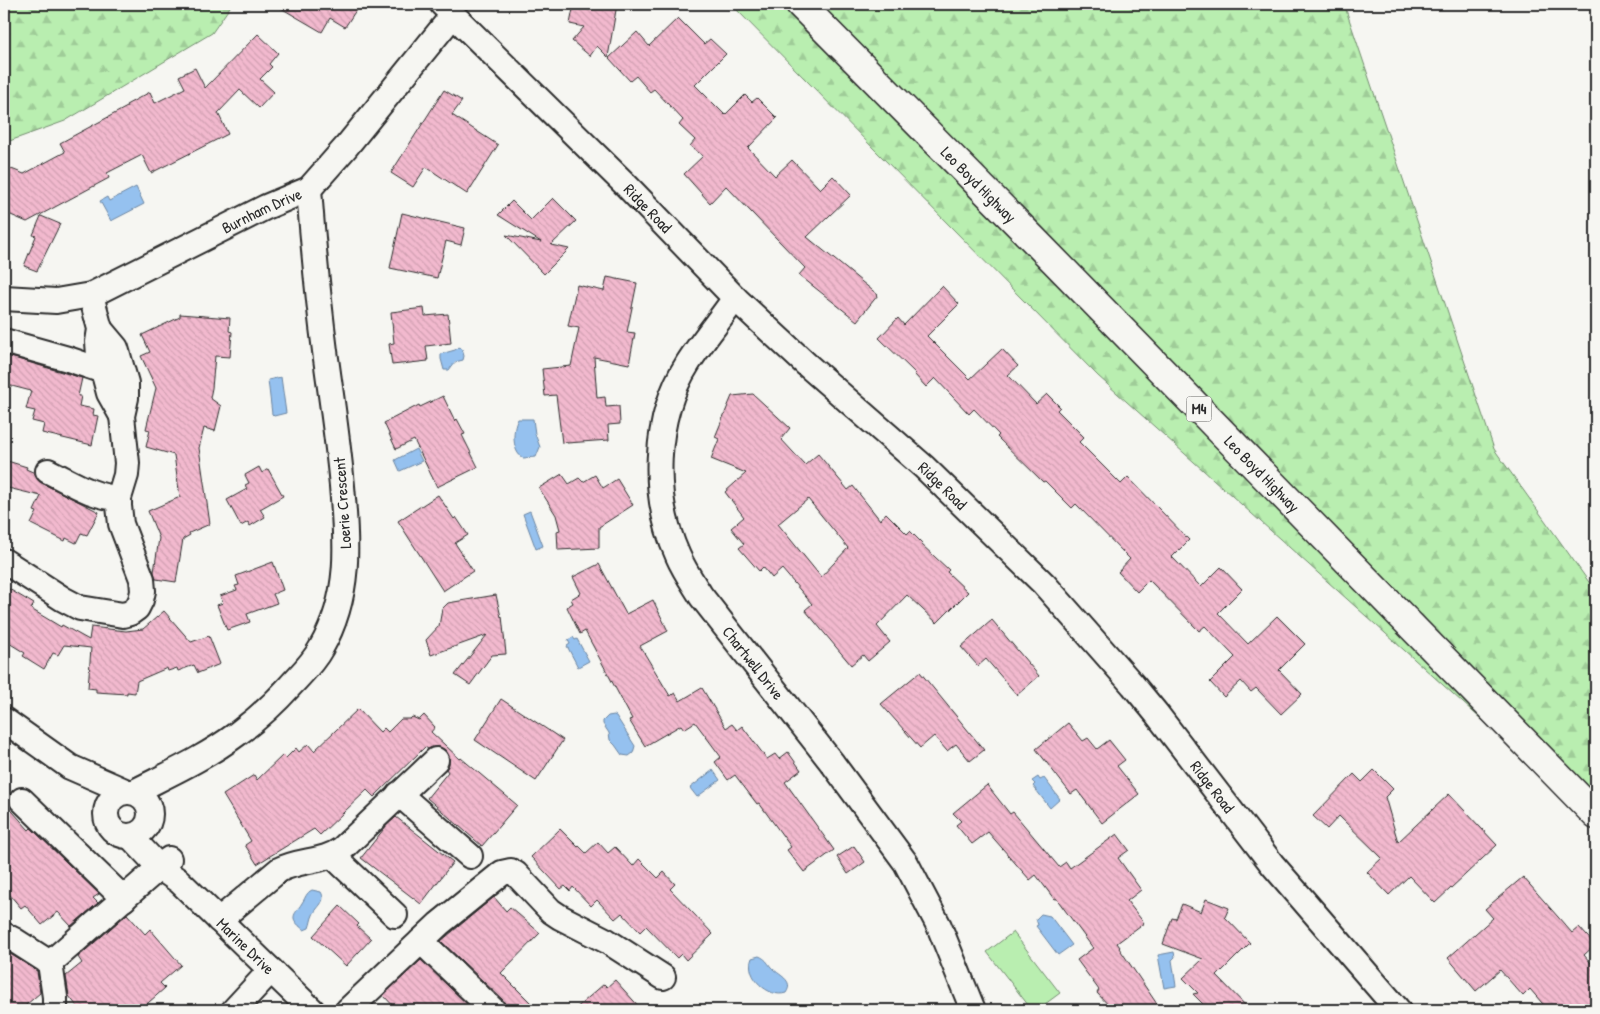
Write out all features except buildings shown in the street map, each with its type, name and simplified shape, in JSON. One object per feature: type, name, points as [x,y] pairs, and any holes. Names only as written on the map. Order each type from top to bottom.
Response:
[{"type":"highway","name":"Leo Boyd Highway","points":[[800,4],[1040,246],[1596,815]]},
{"type":"street","name":"Burnham Drive","points":[[4,298],[56,301],[91,295],[266,207],[309,188],[346,147],[447,9]]},
{"type":"street","name":"Ridge Road","points":[[447,9],[625,184],[735,298],[806,364],[924,467],[1044,584],[1133,685],[1278,870],[1398,1010]]},
{"type":"street","name":"Loerie Crescent","points":[[130,792],[198,759],[236,735],[275,702],[309,666],[321,648],[331,628],[342,595],[346,564],[346,532],[338,439],[316,274],[309,188]]},
{"type":"street","points":[[4,561],[63,600],[80,608],[122,615],[130,613],[137,608],[141,600],[143,591],[142,579],[121,524],[119,498],[127,463],[122,416],[109,393],[112,368],[97,349],[100,329],[91,295]]},
{"type":"street","name":"Chartwell Drive","points":[[735,298],[688,364],[674,392],[665,418],[658,470],[664,512],[671,537],[680,560],[701,596],[833,764],[906,863],[939,926],[973,1010]]},
{"type":"street","points":[[4,341],[68,359],[112,368]]},
{"type":"street","points":[[48,471],[93,493],[109,498],[119,498]]},
{"type":"street","points":[[4,720],[70,767],[107,808]]},
{"type":"street","name":"Loerie Crescent","points":[[143,824],[198,759]]},
{"type":"street","points":[[219,920],[290,864],[333,856],[436,760]]},
{"type":"street","points":[[70,767],[142,796],[148,803],[143,824],[120,834],[111,828],[106,819],[107,808],[110,800],[117,794],[130,792]]},
{"type":"street","points":[[399,794],[470,856]]},
{"type":"street","points":[[22,800],[124,899]]},
{"type":"street","name":"Marine Drive","points":[[143,824],[170,869],[219,920],[312,1010]]},
{"type":"street","points":[[333,856],[395,915]]},
{"type":"street","points":[[50,963],[124,899],[170,869]]},
{"type":"street","points":[[348,1010],[439,924],[502,872],[516,874],[551,911],[607,940],[663,978]]},
{"type":"street","points":[[4,935],[50,963],[55,1010]]},
{"type":"street","points":[[421,941],[493,1010]]},
{"type":"street","points":[[234,1010],[271,970]]},
{"type":"green space","points":[[4,4],[232,4],[212,33],[65,121],[4,143]]},
{"type":"green space","points":[[731,4],[1344,4],[1494,449],[1596,592],[1596,822],[1098,376]]},
{"type":"green space","points":[[1013,932],[1060,993],[1037,1010],[1032,1010],[987,952]]},
{"type":"water","points":[[136,187],[144,204],[111,221],[100,201],[107,197],[109,201]]},
{"type":"water","points":[[459,347],[462,349],[463,360],[455,362],[449,370],[444,370],[441,354]]},
{"type":"water","points":[[281,377],[286,413],[274,416],[272,414],[268,380]]},
{"type":"water","points":[[518,419],[533,419],[535,434],[540,447],[536,457],[523,458],[517,451],[514,435]]},
{"type":"water","points":[[416,449],[422,461],[400,471],[395,460]]},
{"type":"water","points":[[530,511],[543,546],[536,549],[523,514]]},
{"type":"water","points":[[573,637],[575,640],[577,639],[589,661],[578,667],[567,646],[570,644],[568,640]]},
{"type":"water","points":[[614,715],[635,746],[633,753],[629,756],[622,755],[610,740],[609,733],[603,724],[603,721],[608,716]]},
{"type":"water","points":[[713,770],[720,780],[697,797],[690,788]]},
{"type":"water","points":[[1038,777],[1040,780],[1044,778],[1060,799],[1050,808],[1033,786],[1035,784],[1032,781]]},
{"type":"water","points":[[312,890],[321,892],[323,899],[313,915],[309,928],[304,930],[296,922],[294,916],[307,894]]},
{"type":"water","points":[[1041,914],[1050,916],[1072,945],[1058,955],[1036,926],[1038,925],[1036,919]]},
{"type":"water","points":[[1174,952],[1175,957],[1172,960],[1176,986],[1164,988],[1158,955]]},
{"type":"water","points":[[759,956],[765,959],[787,981],[788,988],[786,993],[772,993],[755,979],[750,965],[752,958]]}]
